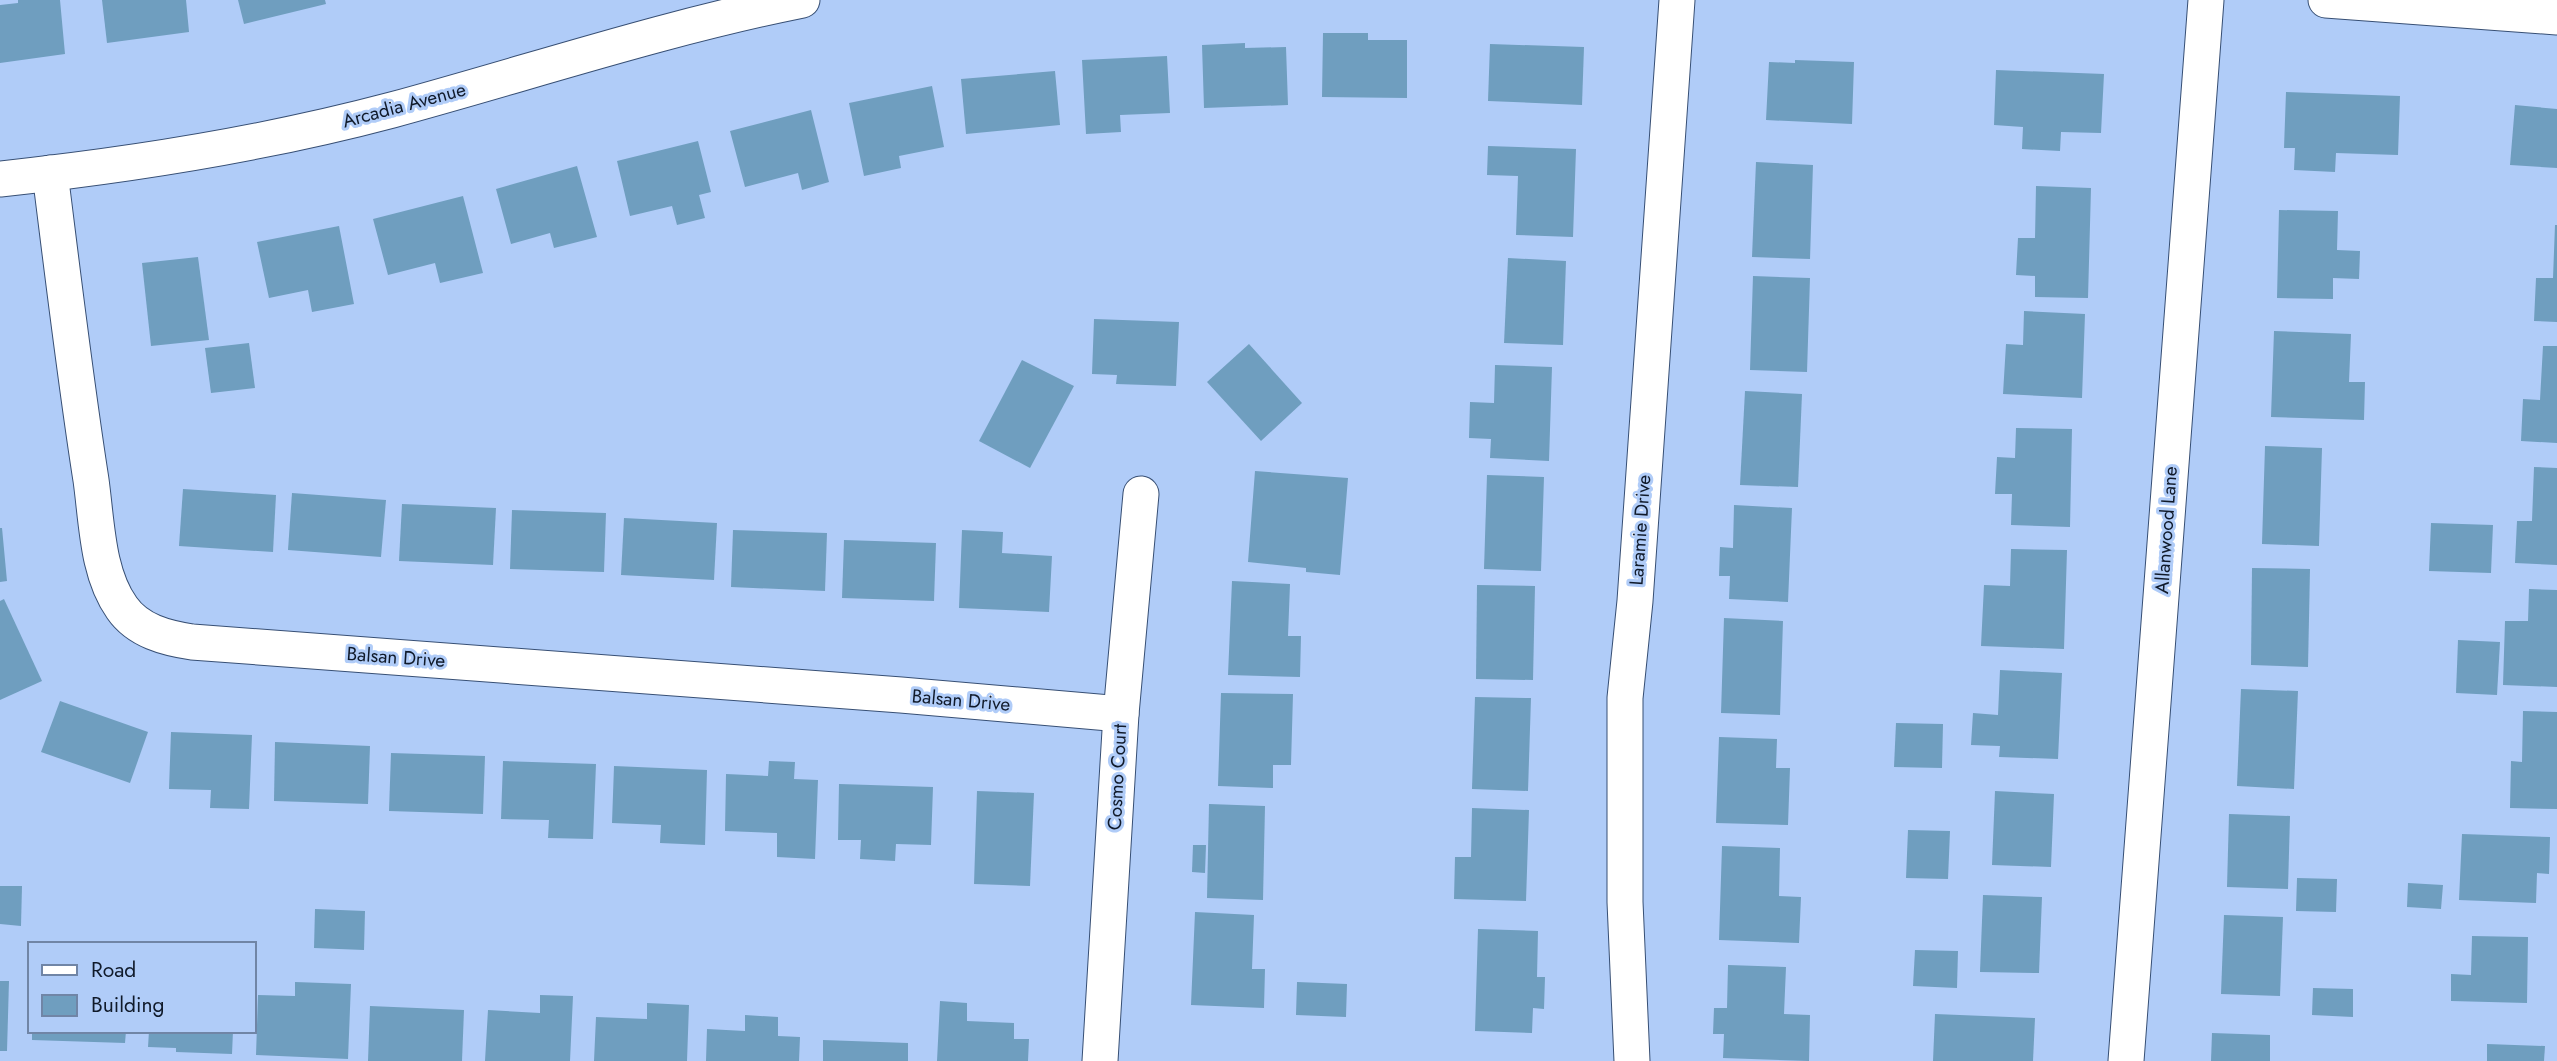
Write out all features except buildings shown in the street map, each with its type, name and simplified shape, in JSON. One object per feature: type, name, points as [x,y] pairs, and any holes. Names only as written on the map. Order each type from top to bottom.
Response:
[{"type":"street","name":"Arcadia Avenue","points":[[0,179],[254,141],[362,117],[684,13],[802,0]]},
{"type":"street","name":"Laramie Drive","points":[[1632,1061],[1625,902],[1625,698],[1636,587],[1677,0]]},
{"type":"street","name":"Allanwood Lane","points":[[2126,1061],[2206,0]]},
{"type":"street","points":[[2326,0],[2429,4],[2557,17]]},
{"type":"street","name":"Balsan Drive","points":[[50,173],[81,421],[106,580],[123,610],[142,628],[166,638],[192,642],[1121,714]]},
{"type":"street","name":"Cosmo Court","points":[[1100,1061],[1121,714],[1141,494]]}]
